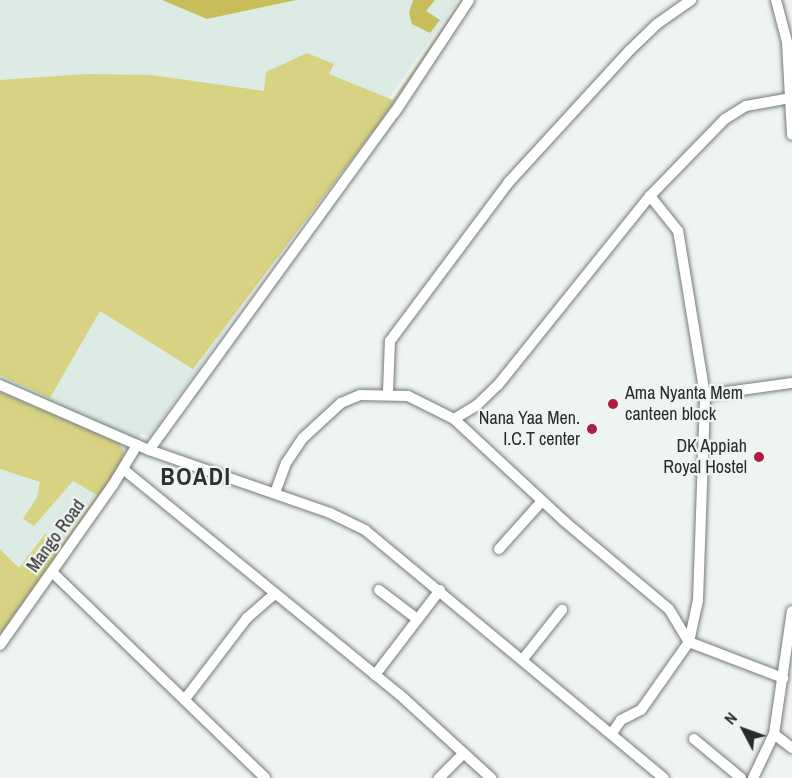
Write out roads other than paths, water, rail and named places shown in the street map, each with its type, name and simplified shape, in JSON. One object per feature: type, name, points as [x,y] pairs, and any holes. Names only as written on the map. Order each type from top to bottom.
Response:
[{"type":"street","points":[[149,450],[395,112],[469,0]]},
{"type":"street","points":[[388,392],[390,341],[508,183],[630,50],[657,24],[691,0]]},
{"type":"street","points":[[776,0],[787,42],[792,135]]},
{"type":"street","points":[[454,419],[498,385],[651,196],[734,112],[759,102],[791,98]]},
{"type":"street","points":[[612,733],[621,720],[641,710],[689,642],[699,589],[705,395],[680,238],[672,219],[651,196]]},
{"type":"street","points":[[705,395],[792,384]]},
{"type":"street","points":[[0,385],[149,450],[275,493],[364,530],[440,590],[664,778]]},
{"type":"street","points":[[275,493],[286,463],[326,415],[360,395],[388,392],[430,404],[454,419],[542,501],[669,609],[689,642],[783,678]]},
{"type":"street","name":"Mango Road","points":[[0,645],[123,469],[137,445]]},
{"type":"street","points":[[123,469],[273,594],[375,675],[491,778]]},
{"type":"street","points":[[498,549],[542,501]]},
{"type":"street","points":[[52,572],[265,778]]},
{"type":"street","points":[[379,590],[417,619]]},
{"type":"street","points":[[375,675],[440,590]]},
{"type":"street","points":[[185,699],[247,618],[273,594]]},
{"type":"street","points":[[523,659],[562,610]]},
{"type":"street","points":[[753,778],[774,734],[792,611]]},
{"type":"street","points":[[774,734],[792,748]]},
{"type":"street","points":[[694,739],[741,778]]},
{"type":"street","points":[[439,778],[464,753]]},
{"type":"place","name":"Ama Nyanta Mem canteen block","points":[[613,404]]},
{"type":"place","name":"Nana Yaa Men. I.C.T center","points":[[592,429]]},
{"type":"place","name":"DK Appiah Royal Hostel","points":[[759,457]]},
{"type":"district","name":"BOADI","points":[[196,477]]}]
